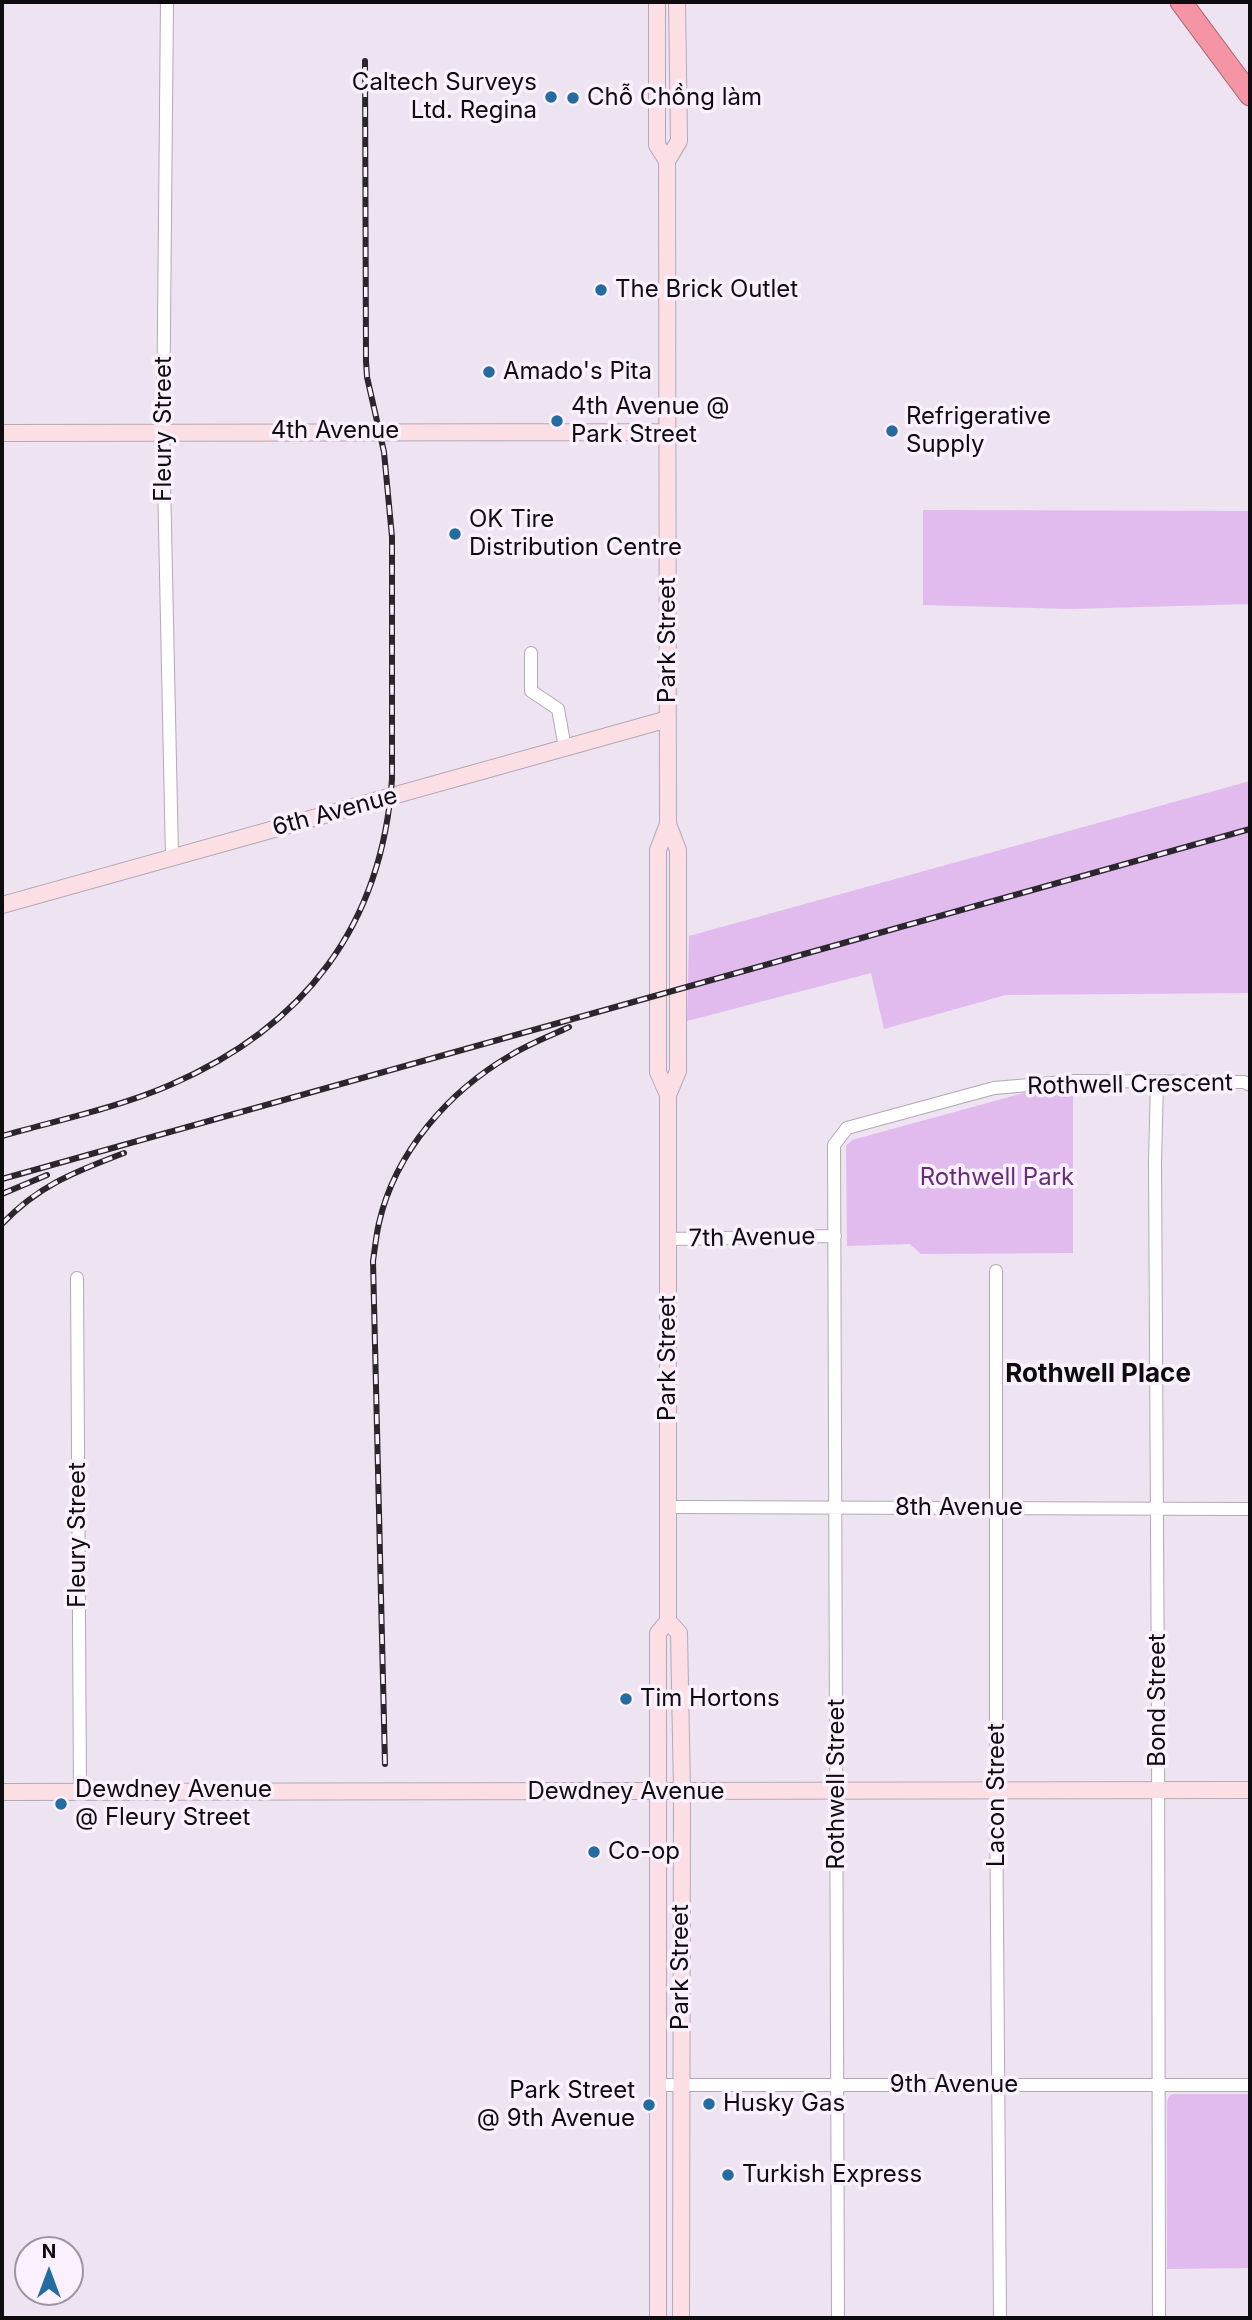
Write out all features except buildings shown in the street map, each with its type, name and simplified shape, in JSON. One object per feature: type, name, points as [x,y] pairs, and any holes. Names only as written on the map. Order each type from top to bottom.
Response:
[{"type":"highway","points":[[1181,2],[1250,95]]},
{"type":"main road","name":"Park Street","points":[[657,2],[657,145],[667,161]]},
{"type":"main road","name":"Park Street","points":[[658,2318],[658,1633],[668,1621],[668,1095],[678,1071],[678,850],[668,824],[667,161],[679,141],[677,2]]},
{"type":"main road","name":"4th Avenue","points":[[2,433],[668,432]]},
{"type":"main road","name":"6th Avenue","points":[[2,905],[668,719]]},
{"type":"main road","name":"Park Street","points":[[668,1621],[680,1633],[681,2318]]},
{"type":"main road","name":"Dewdney Avenue","points":[[2,1792],[1250,1790]]},
{"type":"street","name":"Fleury Street","points":[[167,2],[163,432],[172,857]]},
{"type":"street","points":[[531,653],[531,691],[558,709],[565,748]]},
{"type":"street","name":"Rothwell Crescent","points":[[835,1250],[834,1145],[847,1128],[994,1088],[1076,1081],[1244,1082],[1250,1085]]},
{"type":"street","name":"Bond Street","points":[[1157,1082],[1154,1162],[1159,2318]]},
{"type":"street","name":"7th Avenue","points":[[668,1239],[835,1237]]},
{"type":"street","name":"Rothwell Street","points":[[835,1250],[838,2318]]},
{"type":"street","name":"Lacon Street","points":[[996,1271],[1000,2318]]},
{"type":"street","name":"Fleury Street","points":[[77,1278],[80,1792]]},
{"type":"street","name":"8th Avenue","points":[[668,1507],[1250,1509]]},
{"type":"street","name":"9th Avenue","points":[[657,2085],[1250,2085]]},
{"type":"green space","points":[[923,510],[1250,511],[1250,604],[1070,609],[923,605]]},
{"type":"green space","points":[[1250,781],[1250,993],[1006,995],[884,1029],[871,973],[687,1021],[689,936]]},
{"type":"green space","name":"Rothwell Park","points":[[1035,1090],[1073,1090],[1073,1253],[921,1254],[910,1244],[847,1246],[846,1146],[852,1140]]},
{"type":"green space","points":[[1250,2094],[1250,2268],[1167,2269],[1167,2101],[1169,2096]]},
{"type":"railway","points":[[2,1136],[150,1093],[218,1061],[260,1033],[296,1001],[328,965],[353,925],[372,881],[385,832],[392,779],[392,537],[384,452],[367,377],[366,361],[365,61]]},
{"type":"railway","points":[[2,1179],[1250,829]]},
{"type":"railway","points":[[385,1764],[373,1261],[379,1223],[387,1197],[411,1148],[446,1105],[466,1086],[511,1055],[569,1027]]},
{"type":"railway","points":[[2,1224],[44,1189],[124,1153]]},
{"type":"railway","points":[[2,1194],[47,1175]]},
{"type":"place","name":"Caltech Surveys Ltd. Regina","points":[[551,97]]},
{"type":"place","name":"Chỗ Chồng làm","points":[[573,98]]},
{"type":"place","name":"The Brick Outlet","points":[[601,290]]},
{"type":"place","name":"Amado's Pita","points":[[489,372]]},
{"type":"place","name":"4th Avenue @ Park Street","points":[[557,421]]},
{"type":"place","name":"Refrigerative Supply","points":[[892,431]]},
{"type":"place","name":"OK Tire Distribution Centre","points":[[455,534]]},
{"type":"place","name":"Tim Hortons","points":[[626,1699]]},
{"type":"place","name":"Dewdney Avenue @ Fleury Street","points":[[61,1804]]},
{"type":"place","name":"Co-op","points":[[594,1852]]},
{"type":"place","name":"Husky Gas","points":[[709,2104]]},
{"type":"place","name":"Park Street @ 9th Avenue","points":[[649,2105]]},
{"type":"place","name":"Turkish Express","points":[[728,2175]]},
{"type":"district","name":"Rothwell Place","points":[[1098,1374]]}]
